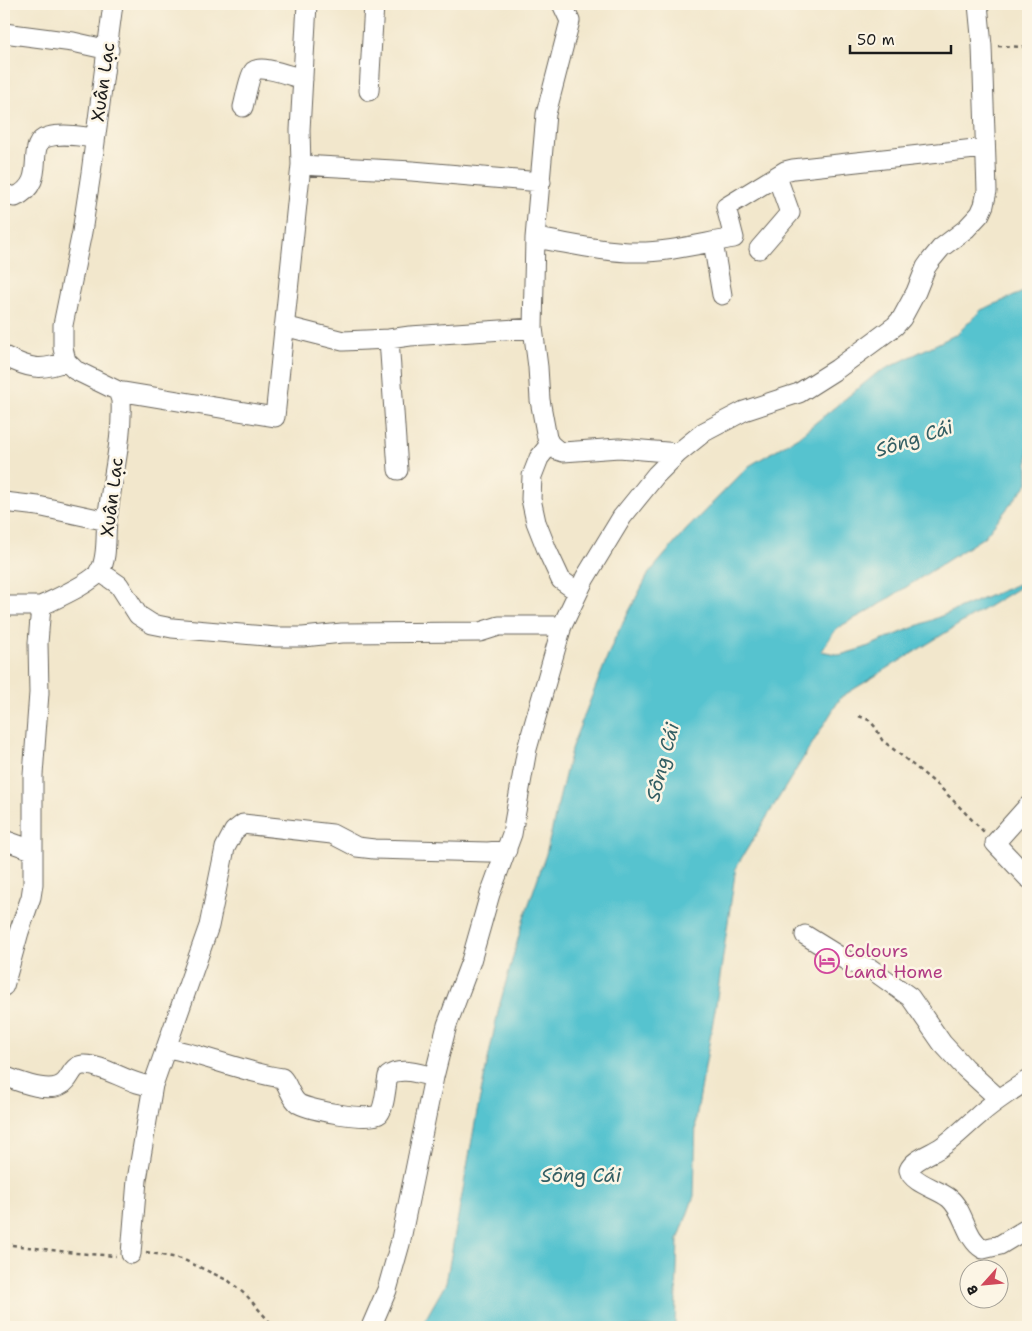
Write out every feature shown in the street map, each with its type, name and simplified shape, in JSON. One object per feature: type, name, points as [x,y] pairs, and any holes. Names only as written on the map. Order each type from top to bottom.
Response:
[{"type":"street","name":"Xuân Lạc","points":[[66,360],[63,348],[63,325],[92,173],[95,138],[109,50],[113,4]]},
{"type":"street","points":[[4,356],[34,368],[45,368],[66,360],[75,370],[118,391],[275,417],[301,165],[300,130],[307,4]]},
{"type":"street","points":[[369,91],[374,4]]},
{"type":"street","points":[[562,4],[570,21],[546,114],[535,238],[533,328],[540,400],[547,438],[556,450],[563,452],[619,448],[678,453]]},
{"type":"street","points":[[371,1327],[387,1290],[400,1244],[434,1077],[447,1025],[471,962],[490,894],[512,834],[527,749],[562,626],[578,592],[622,517],[656,475],[678,453],[704,432],[744,411],[799,393],[838,369],[895,326],[909,305],[926,267],[941,248],[966,229],[980,214],[987,191],[984,148],[982,46],[978,4]]},
{"type":"street","points":[[4,33],[73,42],[109,50]]},
{"type":"street","points":[[243,107],[253,72],[258,68],[266,68],[303,79]]},
{"type":"street","points":[[4,194],[15,197],[29,188],[35,173],[36,148],[40,140],[63,135],[95,138]]},
{"type":"street","points":[[535,238],[634,252],[654,251],[734,238],[726,207],[786,171],[984,148]]},
{"type":"street","points":[[301,165],[412,171],[540,182]]},
{"type":"street","points":[[759,248],[790,213],[777,177]]},
{"type":"street","points":[[713,242],[722,296]]},
{"type":"street","points":[[284,326],[343,341],[456,335],[533,328]]},
{"type":"street","points":[[389,339],[398,470]]},
{"type":"street","name":"Xuân Lạc","points":[[100,571],[106,546],[107,521],[116,470],[122,409],[118,391]]},
{"type":"street","points":[[550,444],[539,458],[532,476],[531,498],[536,522],[561,580],[578,592]]},
{"type":"street","points":[[4,502],[38,506],[107,521]]},
{"type":"street","points":[[4,606],[41,606],[91,580],[100,571],[119,585],[138,615],[152,624],[172,628],[249,636],[303,637],[342,633],[480,632],[500,626],[562,626]]},
{"type":"street","points":[[4,986],[31,897],[33,884],[33,775],[39,693],[38,643],[41,606]]},
{"type":"street","points":[[1028,806],[995,842],[1028,878]]},
{"type":"street","points":[[131,1254],[137,1180],[153,1085],[167,1048],[190,974],[209,926],[225,848],[238,826],[248,824],[332,834],[357,847],[374,849],[488,852],[507,850]]},
{"type":"street","points":[[4,840],[32,850]]},
{"type":"street","points":[[806,935],[847,961],[871,969],[910,997],[942,1042],[965,1068],[999,1099]]},
{"type":"street","points":[[167,1048],[183,1051],[258,1074],[282,1078],[291,1094],[300,1104],[360,1117],[376,1116],[381,1110],[388,1076],[392,1072],[434,1077]]},
{"type":"street","points":[[4,1076],[24,1084],[54,1088],[66,1082],[75,1068],[84,1065],[148,1087],[153,1085]]},
{"type":"street","points":[[1028,1080],[999,1099],[964,1130],[942,1147],[912,1165],[909,1170],[910,1174],[917,1181],[950,1198],[974,1241],[983,1249],[1000,1245],[1028,1228]]},
{"type":"path","points":[[982,46],[1028,47]]},
{"type":"path","points":[[859,716],[869,720],[876,728],[882,740],[939,786],[995,842]]},
{"type":"path","points":[[4,1244],[75,1253],[118,1256],[144,1252],[182,1259],[229,1281],[247,1296],[274,1327]]},
{"type":"water","name":"Sông Cái","points":[[1028,290],[1028,483],[984,537],[872,609],[837,628],[821,651],[840,655],[864,648],[1028,580],[1028,582],[841,697],[736,867],[716,1004],[696,1118],[694,1196],[678,1240],[675,1327],[421,1327],[446,1283],[477,1112],[499,1007],[523,921],[546,854],[572,746],[615,638],[649,573],[687,529],[749,466],[798,437],[877,373],[957,334],[981,310]]},
{"type":"place","name":"Colours Land Home","points":[[827,961]]}]
